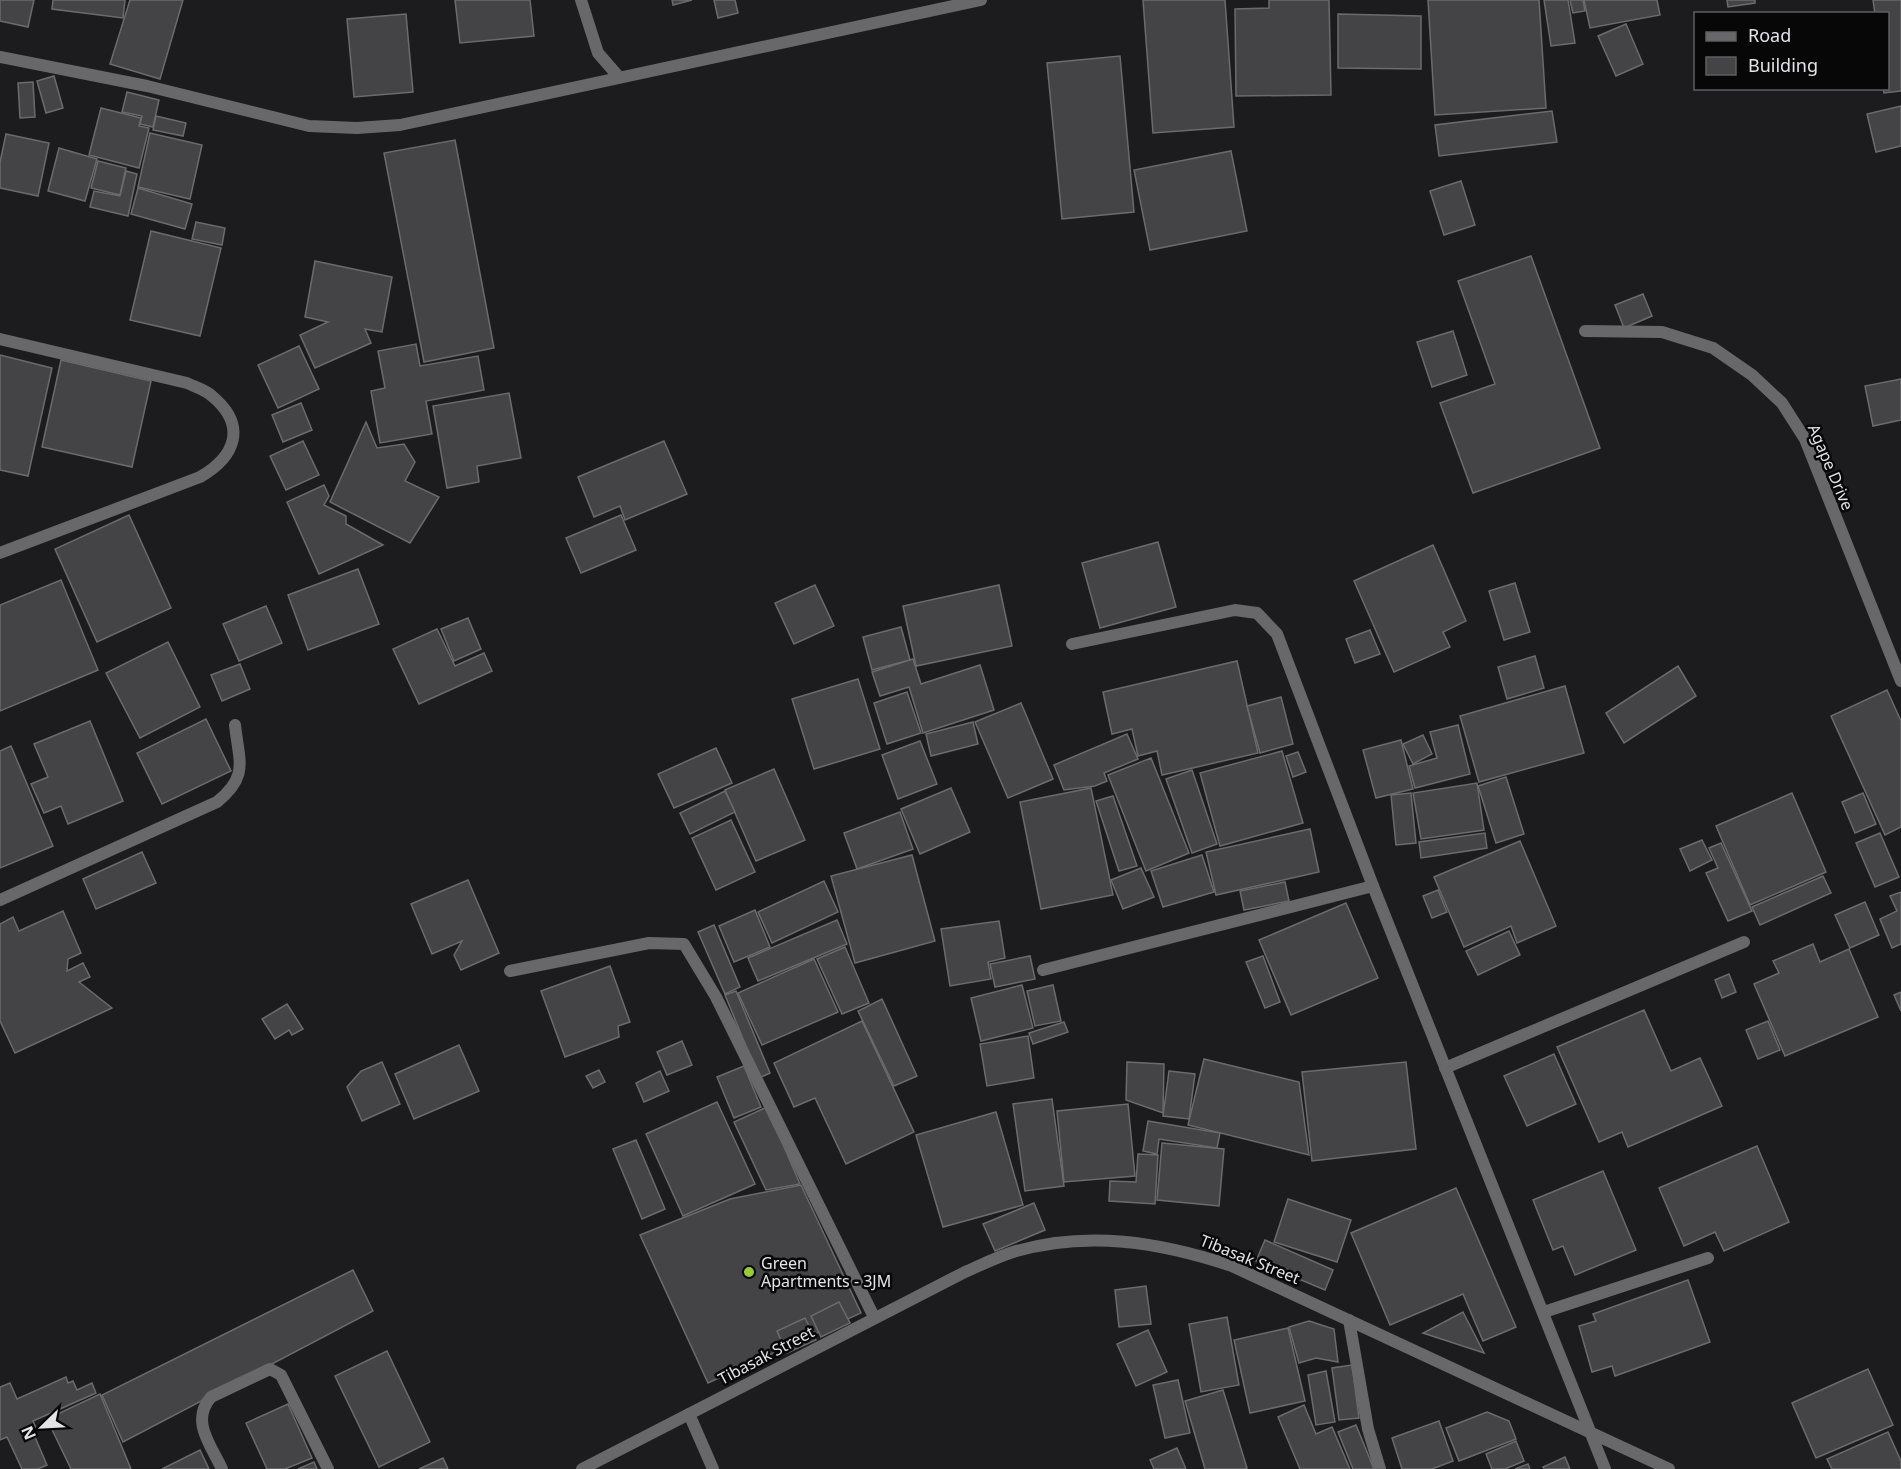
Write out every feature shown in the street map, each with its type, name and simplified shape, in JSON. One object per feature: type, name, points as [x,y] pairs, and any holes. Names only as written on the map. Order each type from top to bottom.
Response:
[{"type":"street","points":[[581,0],[598,54],[618,76]]},
{"type":"street","points":[[0,57],[147,86],[309,126],[357,128],[399,124],[981,0]]},
{"type":"street","name":"Agape Drive","points":[[1585,331],[1662,332],[1713,348],[1752,375],[1782,403],[1805,439],[1901,681]]},
{"type":"street","points":[[0,339],[187,383],[212,395],[226,413],[234,432],[232,448],[219,466],[200,477],[0,553]]},
{"type":"street","points":[[1072,644],[1234,610],[1257,613],[1277,634],[1292,668],[1373,886],[1605,1469]]},
{"type":"street","points":[[0,900],[217,802],[231,791],[241,772],[234,725]]},
{"type":"street","points":[[1043,970],[1373,886]]},
{"type":"street","points":[[1445,1068],[1744,942]]},
{"type":"street","points":[[510,970],[650,943],[684,944],[716,997],[874,1317]]},
{"type":"street","name":"Tibasak Street","points":[[582,1469],[874,1317],[1012,1252],[1059,1242],[1106,1239],[1182,1250],[1222,1263],[1669,1469]]},
{"type":"street","points":[[1544,1312],[1708,1258]]},
{"type":"street","points":[[1349,1320],[1368,1429],[1380,1469]]},
{"type":"street","points":[[222,1469],[202,1426],[200,1413],[211,1397],[270,1369],[281,1375],[328,1469]]},
{"type":"street","points":[[689,1414],[713,1469]]},
{"type":"building","points":[[0,0],[34,0],[28,27],[0,21]]},
{"type":"building","points":[[53,0],[125,0],[123,18],[52,9]]},
{"type":"building","points":[[130,0],[183,0],[160,79],[110,64]]},
{"type":"building","points":[[455,0],[530,0],[534,36],[460,43]]},
{"type":"building","points":[[672,0],[692,0],[673,5]]},
{"type":"building","points":[[714,0],[735,0],[738,13],[718,18]]},
{"type":"building","points":[[1143,0],[1225,0],[1234,127],[1153,133]]},
{"type":"building","points":[[1269,0],[1329,0],[1331,95],[1236,96],[1235,9],[1269,8]]},
{"type":"building","points":[[1428,0],[1539,0],[1546,108],[1435,115]]},
{"type":"building","points":[[1544,0],[1568,0],[1575,43],[1551,46]]},
{"type":"building","points":[[1570,0],[1583,0],[1585,11],[1573,13]]},
{"type":"building","points":[[1584,0],[1657,0],[1660,15],[1590,28]]},
{"type":"building","points":[[1727,0],[1755,0],[1755,3],[1728,7]]},
{"type":"building","points":[[1873,0],[1901,0],[1901,91],[1884,93],[1883,90],[1889,90],[1889,12],[1875,12]]},
{"type":"building","points":[[406,14],[413,92],[354,97],[347,19]]},
{"type":"building","points":[[1338,14],[1421,16],[1421,69],[1338,68]]},
{"type":"building","points":[[1626,24],[1643,64],[1616,76],[1598,36]]},
{"type":"building","points":[[1120,56],[1134,212],[1062,219],[1047,63]]},
{"type":"building","points":[[54,76],[63,108],[46,113],[37,81]]},
{"type":"building","points":[[33,82],[35,117],[20,118],[18,83]]},
{"type":"building","points":[[127,92],[159,100],[153,127],[140,124],[142,116],[122,112]]},
{"type":"building","points":[[1901,106],[1901,146],[1876,152],[1867,114]]},
{"type":"building","points":[[101,108],[141,118],[139,126],[149,128],[139,168],[89,155]]},
{"type":"building","points":[[1552,111],[1557,142],[1439,156],[1435,125]]},
{"type":"building","points":[[156,116],[186,123],[183,136],[153,130]]},
{"type":"building","points":[[150,133],[202,145],[190,199],[138,187]]},
{"type":"building","points":[[6,134],[49,143],[38,196],[0,188],[0,162]]},
{"type":"building","points":[[455,140],[494,348],[424,362],[384,153]]},
{"type":"building","points":[[59,148],[97,159],[85,201],[48,191]]},
{"type":"building","points":[[1231,151],[1247,231],[1150,250],[1134,170]]},
{"type":"building","points":[[98,161],[126,168],[120,195],[91,188]]},
{"type":"building","points":[[126,171],[137,174],[128,216],[90,207],[94,191],[120,196]]},
{"type":"building","points":[[1461,181],[1475,225],[1444,235],[1430,191]]},
{"type":"building","points":[[138,188],[192,204],[185,229],[131,214]]},
{"type":"building","points":[[196,222],[225,228],[222,245],[192,239]]},
{"type":"building","points":[[151,231],[221,248],[200,336],[130,320]]},
{"type":"building","points":[[1531,256],[1600,448],[1473,493],[1440,403],[1495,384],[1458,281]]},
{"type":"building","points":[[315,261],[392,277],[382,332],[365,329],[371,343],[315,368],[300,335],[328,322],[305,317]]},
{"type":"building","points":[[1643,294],[1652,316],[1624,328],[1615,305]]},
{"type":"building","points":[[1453,331],[1467,375],[1432,387],[1417,342]]},
{"type":"building","points":[[416,344],[420,366],[478,356],[484,390],[426,401],[432,434],[380,443],[371,391],[385,388],[378,351]]},
{"type":"building","points":[[299,346],[319,389],[278,408],[258,365]]},
{"type":"building","points":[[0,355],[52,368],[28,476],[0,470]]},
{"type":"building","points":[[61,360],[151,381],[132,467],[42,447]]},
{"type":"building","points":[[1901,379],[1901,420],[1873,426],[1865,386]]},
{"type":"building","points":[[509,393],[521,458],[477,466],[479,482],[447,488],[433,406]]},
{"type":"building","points":[[301,403],[312,430],[283,442],[272,415]]},
{"type":"building","points":[[366,422],[377,448],[404,444],[415,462],[405,481],[439,497],[410,543],[330,502]]},
{"type":"building","points":[[303,441],[319,475],[286,490],[270,456]]},
{"type":"building","points":[[664,441],[687,494],[625,520],[620,506],[594,517],[578,477]]},
{"type":"building","points":[[324,485],[329,496],[324,505],[346,516],[346,524],[383,545],[319,574],[287,502]]},
{"type":"building","points":[[129,515],[171,608],[97,642],[55,549]]},
{"type":"building","points":[[621,515],[636,550],[581,573],[566,538]]},
{"type":"building","points":[[1158,542],[1176,607],[1100,628],[1082,563]]},
{"type":"building","points":[[1433,545],[1466,621],[1443,632],[1450,647],[1394,672],[1354,581]]},
{"type":"building","points":[[358,569],[379,624],[308,650],[288,595]]},
{"type":"building","points":[[61,580],[98,670],[0,711],[0,605]]},
{"type":"building","points":[[1515,583],[1530,632],[1504,640],[1489,591]]},
{"type":"building","points":[[815,585],[834,626],[794,644],[775,603]]},
{"type":"building","points":[[999,585],[1012,646],[916,666],[903,606]]},
{"type":"building","points":[[266,606],[282,643],[239,661],[223,624]]},
{"type":"building","points":[[468,618],[481,649],[454,661],[441,629]]},
{"type":"building","points":[[901,627],[910,660],[872,670],[863,637]]},
{"type":"building","points":[[437,629],[455,666],[484,653],[492,671],[419,704],[393,649]]},
{"type":"building","points":[[1370,630],[1380,654],[1355,663],[1346,639]]},
{"type":"building","points":[[168,642],[200,707],[140,738],[106,673]]},
{"type":"building","points":[[1535,656],[1544,688],[1507,699],[1498,667]]},
{"type":"building","points":[[913,659],[921,684],[980,665],[994,710],[923,733],[909,687],[880,696],[872,672]]},
{"type":"building","points":[[1237,661],[1258,753],[1162,775],[1157,751],[1138,756],[1132,729],[1112,734],[1103,692]]},
{"type":"building","points":[[240,664],[250,689],[222,701],[211,675]]},
{"type":"building","points":[[1678,666],[1696,696],[1624,743],[1606,713]]},
{"type":"building","points":[[858,679],[880,749],[814,769],[792,699]]},
{"type":"building","points":[[1565,686],[1584,753],[1479,782],[1460,716]]},
{"type":"building","points":[[1887,690],[1901,721],[1901,827],[1885,835],[1831,716]]},
{"type":"building","points":[[907,692],[921,733],[887,744],[874,703]]},
{"type":"building","points":[[1281,697],[1293,744],[1260,753],[1247,706]]},
{"type":"building","points":[[1021,703],[1053,779],[1008,798],[975,722]]},
{"type":"building","points":[[206,719],[231,771],[162,804],[137,753]]},
{"type":"building","points":[[90,721],[123,801],[68,824],[61,806],[44,813],[31,784],[48,777],[34,744]]},
{"type":"building","points":[[973,722],[978,744],[931,756],[926,734]]},
{"type":"building","points":[[1458,725],[1470,774],[1415,788],[1409,766],[1437,758],[1430,732]]},
{"type":"building","points":[[1127,734],[1138,759],[1104,773],[1107,781],[1095,786],[1064,790],[1054,765]]},
{"type":"building","points":[[1423,735],[1432,754],[1413,764],[1403,744]]},
{"type":"building","points":[[1401,740],[1413,789],[1376,798],[1363,750]]},
{"type":"building","points":[[920,741],[937,784],[898,799],[882,755]]},
{"type":"building","points":[[11,746],[53,846],[0,868],[0,751]]},
{"type":"building","points":[[716,748],[732,783],[674,808],[658,774]]},
{"type":"building","points":[[1282,751],[1303,823],[1220,846],[1200,773]]},
{"type":"building","points":[[1298,752],[1306,772],[1293,777],[1286,756]]},
{"type":"building","points":[[1151,758],[1189,853],[1146,871],[1108,775]]},
{"type":"building","points":[[774,769],[805,840],[756,861],[725,790]]},
{"type":"building","points":[[1192,770],[1217,844],[1192,853],[1166,779]]},
{"type":"building","points":[[1506,777],[1524,834],[1496,843],[1478,786]]},
{"type":"building","points":[[1477,783],[1484,830],[1421,839],[1413,793]]},
{"type":"building","points":[[951,788],[970,832],[920,854],[901,809]]},
{"type":"building","points":[[1091,788],[1113,895],[1041,909],[1020,802]]},
{"type":"building","points":[[725,791],[735,812],[690,834],[680,813]]},
{"type":"building","points":[[1411,793],[1416,843],[1396,845],[1391,795]]},
{"type":"building","points":[[1792,793],[1826,872],[1750,905],[1716,826]]},
{"type":"building","points":[[1863,793],[1876,824],[1855,833],[1842,802]]},
{"type":"building","points":[[1113,796],[1137,866],[1119,871],[1096,801]]},
{"type":"building","points":[[900,812],[913,849],[857,869],[844,833]]},
{"type":"building","points":[[731,820],[755,872],[716,890],[692,838]]},
{"type":"building","points":[[1310,829],[1319,872],[1216,895],[1206,852]]},
{"type":"building","points":[[1485,833],[1487,848],[1421,858],[1419,842]]},
{"type":"building","points":[[1880,833],[1899,877],[1875,887],[1856,843]]},
{"type":"building","points":[[1702,840],[1712,860],[1690,871],[1680,849]]},
{"type":"building","points":[[1520,841],[1556,926],[1517,943],[1511,926],[1464,947],[1434,877]]},
{"type":"building","points":[[1721,843],[1752,911],[1728,921],[1706,873],[1718,868],[1709,848]]},
{"type":"building","points":[[142,852],[156,883],[96,909],[83,879]]},
{"type":"building","points":[[912,855],[935,941],[855,963],[831,876]]},
{"type":"building","points":[[1202,855],[1214,892],[1163,907],[1151,871]]},
{"type":"building","points":[[1141,868],[1154,897],[1123,909],[1111,880]]},
{"type":"building","points":[[1823,876],[1831,893],[1760,925],[1752,907]]},
{"type":"building","points":[[468,880],[499,953],[461,970],[454,955],[462,941],[432,954],[411,904]]},
{"type":"building","points":[[824,881],[838,912],[772,943],[758,912]]},
{"type":"building","points":[[1285,882],[1289,901],[1244,910],[1240,891]]},
{"type":"building","points":[[1438,890],[1447,912],[1432,918],[1423,896]]},
{"type":"building","points":[[1901,892],[1901,944],[1892,948],[1880,919],[1897,911],[1890,896]]},
{"type":"building","points":[[1865,902],[1879,935],[1850,948],[1835,915]]},
{"type":"building","points":[[1346,903],[1378,978],[1291,1015],[1259,940]]},
{"type":"building","points":[[755,910],[770,947],[734,962],[719,926]]},
{"type":"building","points":[[63,911],[81,953],[68,959],[67,971],[83,963],[90,977],[79,982],[112,1008],[15,1053],[0,1021],[0,924],[13,917],[19,931]]},
{"type":"building","points":[[837,920],[847,944],[758,981],[748,958]]},
{"type":"building","points":[[999,921],[1005,958],[988,962],[991,979],[950,986],[941,929]]},
{"type":"building","points":[[714,925],[740,987],[725,994],[698,932]]},
{"type":"building","points":[[1509,931],[1520,955],[1478,975],[1466,951]]},
{"type":"building","points":[[1813,944],[1820,962],[1849,949],[1878,1017],[1785,1056],[1754,984],[1779,973],[1773,961]]},
{"type":"building","points":[[845,947],[869,1003],[842,1014],[817,959]]},
{"type":"building","points":[[1030,956],[1035,979],[995,987],[990,964]]},
{"type":"building","points":[[1263,956],[1280,1002],[1265,1008],[1246,962]]},
{"type":"building","points":[[814,959],[838,1012],[762,1045],[738,993]]},
{"type":"building","points":[[610,966],[630,1022],[618,1026],[619,1037],[565,1057],[541,991]]},
{"type":"building","points":[[1729,974],[1736,992],[1722,998],[1715,980]]},
{"type":"building","points":[[1022,985],[1033,1028],[981,1041],[971,998]]},
{"type":"building","points":[[1053,985],[1061,1021],[1035,1026],[1027,991]]},
{"type":"building","points":[[736,991],[770,1073],[759,1078],[725,995]]},
{"type":"building","points":[[1901,992],[1901,1011],[1894,995]]},
{"type":"building","points":[[882,999],[917,1076],[894,1086],[858,1011]]},
{"type":"building","points":[[287,1004],[303,1029],[292,1035],[289,1030],[275,1039],[262,1019]]},
{"type":"building","points":[[1644,1010],[1671,1071],[1700,1058],[1722,1106],[1628,1147],[1622,1132],[1599,1142],[1557,1047]]},
{"type":"building","points":[[862,1021],[914,1132],[846,1164],[815,1098],[794,1107],[774,1063]]},
{"type":"building","points":[[1768,1021],[1780,1050],[1758,1059],[1746,1030]]},
{"type":"building","points":[[1064,1022],[1068,1032],[1033,1044],[1029,1033]]},
{"type":"building","points":[[1028,1036],[1034,1078],[987,1086],[980,1044]]},
{"type":"building","points":[[682,1041],[692,1065],[667,1075],[657,1052]]},
{"type":"building","points":[[459,1045],[479,1091],[414,1119],[395,1074]]},
{"type":"building","points":[[1554,1054],[1576,1104],[1527,1126],[1504,1076]]},
{"type":"building","points":[[1204,1059],[1299,1082],[1309,1155],[1188,1125]]},
{"type":"building","points":[[382,1062],[400,1104],[362,1121],[347,1087],[361,1071]]},
{"type":"building","points":[[1127,1062],[1164,1064],[1163,1113],[1126,1100]]},
{"type":"building","points":[[1406,1062],[1416,1149],[1312,1161],[1302,1072]]},
{"type":"building","points":[[744,1066],[761,1107],[734,1118],[717,1077]]},
{"type":"building","points":[[599,1070],[605,1082],[593,1088],[586,1076]]},
{"type":"building","points":[[660,1071],[669,1091],[644,1102],[636,1083]]},
{"type":"building","points":[[1169,1071],[1195,1074],[1189,1119],[1163,1116]]},
{"type":"building","points":[[1052,1099],[1064,1186],[1025,1191],[1013,1104]]},
{"type":"building","points":[[717,1102],[755,1184],[683,1216],[646,1134]]},
{"type":"building","points":[[1128,1104],[1135,1176],[1064,1182],[1057,1111]]},
{"type":"building","points":[[767,1107],[800,1184],[766,1190],[734,1122]]},
{"type":"building","points":[[996,1112],[1023,1205],[943,1227],[916,1135]]},
{"type":"building","points":[[1148,1121],[1220,1133],[1217,1148],[1159,1139],[1157,1154],[1143,1151]]},
{"type":"building","points":[[636,1140],[665,1209],[642,1219],[613,1149]]},
{"type":"building","points":[[1162,1143],[1224,1149],[1219,1206],[1157,1200]]},
{"type":"building","points":[[1757,1146],[1789,1222],[1724,1251],[1715,1232],[1684,1246],[1659,1188]]},
{"type":"building","points":[[1138,1154],[1158,1155],[1155,1204],[1109,1201],[1110,1181],[1136,1182]]},
{"type":"building","points":[[1603,1171],[1636,1250],[1575,1275],[1563,1246],[1553,1250],[1533,1200]]},
{"type":"building","name":"Green Apartments - 3JM","points":[[801,1185],[861,1313],[708,1383],[640,1235],[730,1199]]},
{"type":"building","points":[[1456,1188],[1516,1327],[1483,1341],[1463,1294],[1390,1325],[1351,1233]]},
{"type":"building","points":[[1288,1199],[1351,1220],[1337,1262],[1274,1242]]},
{"type":"building","points":[[1034,1203],[1045,1230],[995,1251],[983,1224]]},
{"type":"building","points":[[1265,1240],[1333,1270],[1325,1290],[1256,1261]]},
{"type":"building","points":[[353,1270],[373,1311],[123,1442],[102,1395]]},
{"type":"building","points":[[1688,1280],[1710,1342],[1615,1376],[1612,1366],[1592,1372],[1579,1326],[1596,1321],[1593,1314]]},
{"type":"building","points":[[1146,1286],[1151,1324],[1119,1327],[1115,1290]]},
{"type":"building","points":[[839,1302],[850,1323],[821,1337],[811,1316]]},
{"type":"building","points":[[1463,1312],[1484,1353],[1423,1333]]},
{"type":"building","points":[[1227,1317],[1239,1385],[1201,1392],[1189,1324]]},
{"type":"building","points":[[805,1318],[816,1340],[787,1353],[777,1331]]},
{"type":"building","points":[[1309,1321],[1334,1329],[1338,1362],[1316,1358],[1299,1363],[1289,1327]]},
{"type":"building","points":[[1288,1328],[1305,1401],[1250,1413],[1234,1340]]},
{"type":"building","points":[[1148,1330],[1167,1372],[1136,1386],[1117,1344]]},
{"type":"building","points":[[387,1351],[430,1442],[379,1467],[335,1376]]},
{"type":"building","points":[[1352,1365],[1359,1418],[1339,1420],[1332,1368]]},
{"type":"building","points":[[1868,1369],[1893,1425],[1816,1458],[1792,1403]]},
{"type":"building","points":[[1326,1371],[1335,1422],[1316,1425],[1308,1375]]},
{"type":"building","points":[[66,1377],[68,1383],[73,1381],[77,1390],[92,1383],[96,1393],[33,1421],[36,1428],[32,1430],[47,1465],[38,1469],[22,1469],[7,1437],[0,1440],[0,1387],[10,1383],[17,1399]]},
{"type":"building","points":[[1178,1380],[1190,1433],[1165,1438],[1153,1385]]},
{"type":"building","points":[[1223,1390],[1247,1468],[1244,1469],[1205,1469],[1185,1401]]},
{"type":"building","points":[[100,1394],[131,1469],[71,1469],[47,1419]]},
{"type":"building","points":[[288,1404],[312,1458],[285,1469],[267,1469],[246,1423]]},
{"type":"building","points":[[1304,1405],[1316,1434],[1332,1427],[1350,1469],[1300,1469],[1278,1417]]},
{"type":"building","points":[[1487,1412],[1509,1421],[1516,1439],[1459,1461],[1446,1428]]},
{"type":"building","points":[[1439,1421],[1453,1461],[1432,1469],[1402,1469],[1392,1438]]},
{"type":"building","points":[[1356,1425],[1374,1469],[1353,1469],[1338,1432]]},
{"type":"building","points":[[1888,1432],[1901,1461],[1901,1469],[1832,1469],[1827,1459]]},
{"type":"building","points":[[1516,1441],[1524,1461],[1505,1469],[1492,1469],[1486,1454]]},
{"type":"building","points":[[1177,1448],[1186,1469],[1154,1469],[1150,1460]]},
{"type":"building","points":[[200,1450],[209,1469],[162,1469]]},
{"type":"building","points":[[1565,1457],[1570,1469],[1544,1469],[1543,1467]]},
{"type":"building","points":[[443,1458],[448,1469],[419,1469]]},
{"type":"building","points":[[314,1462],[317,1469],[298,1469]]},
{"type":"building","points":[[1528,1464],[1530,1469],[1515,1469]]},
{"type":"place","name":"Green Apartments - 3JM","points":[[749,1272]]}]
